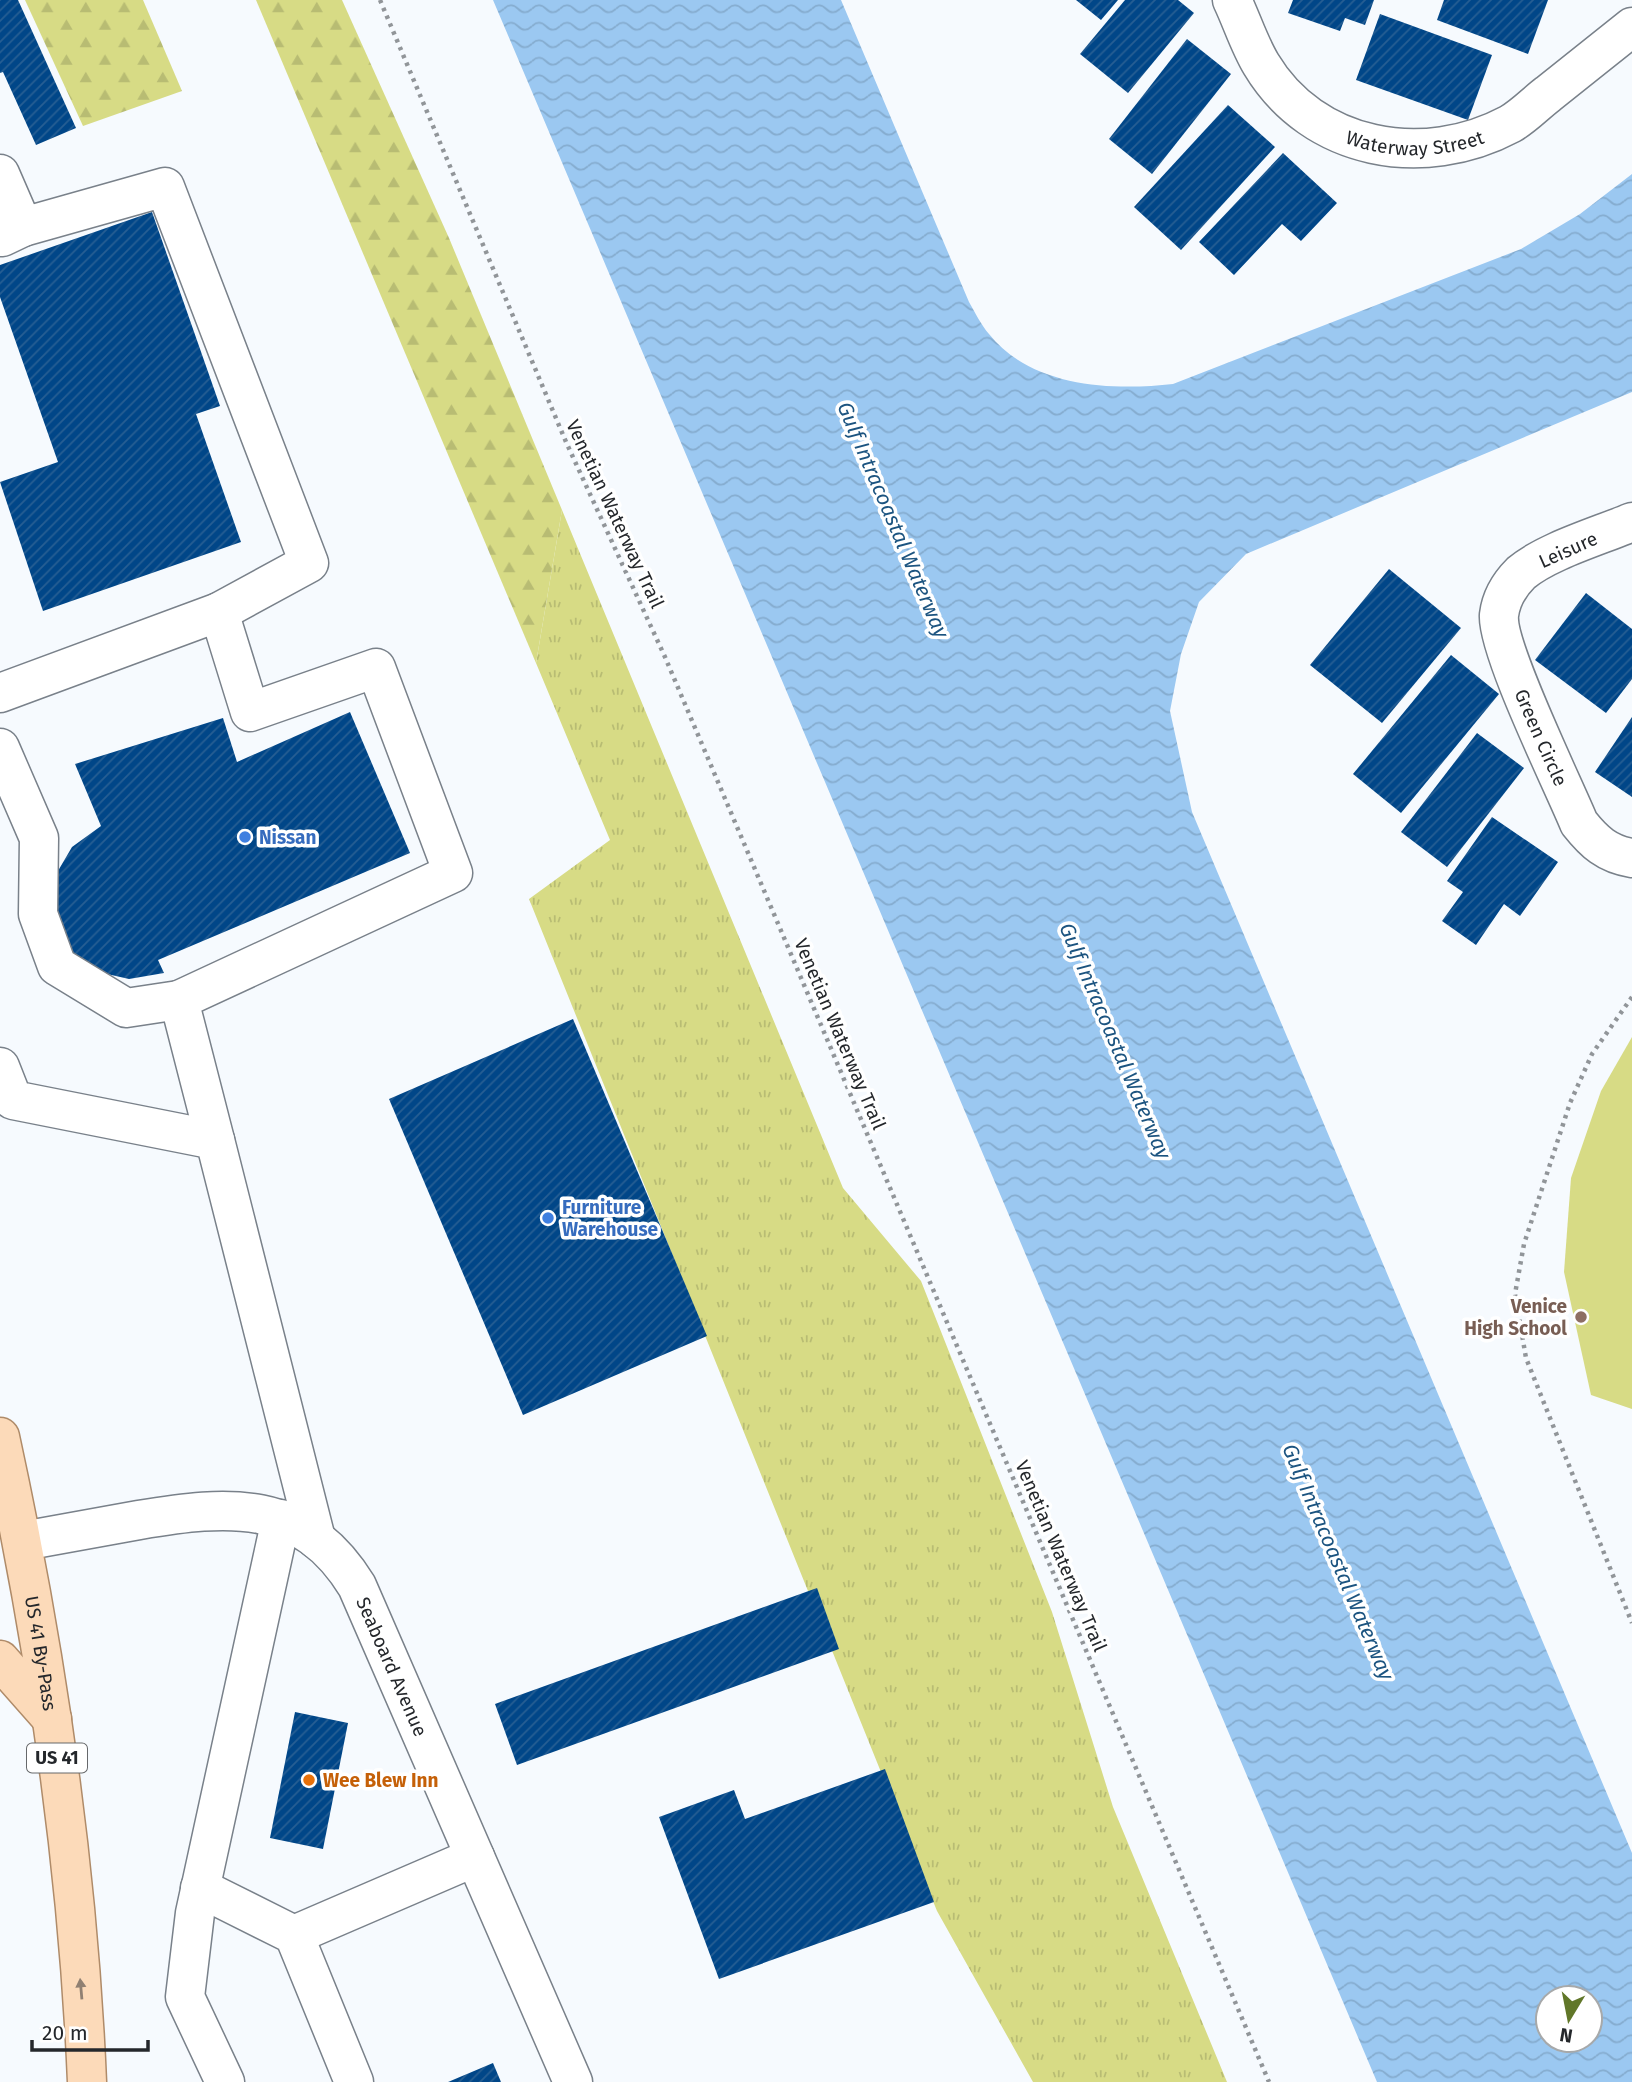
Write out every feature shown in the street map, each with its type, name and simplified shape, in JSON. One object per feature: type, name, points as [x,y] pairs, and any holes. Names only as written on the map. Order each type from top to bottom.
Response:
[{"type":"main road","name":"US 41 By-Pass","points":[[0,1437],[11,1528],[51,1719],[72,1880],[87,2082]]},
{"type":"main road","points":[[0,1660],[51,1719]]},
{"type":"street","name":"Waterway Street","points":[[1233,0],[1260,64],[1285,96],[1319,121],[1355,140],[1397,150],[1434,148],[1467,142],[1512,123],[1632,27]]},
{"type":"street","points":[[0,174],[12,232],[165,187],[309,563],[219,612],[0,693]]},
{"type":"street","name":"Leisure","points":[[1509,586],[1523,572],[1541,561],[1632,522]]},
{"type":"street","name":"Green Circle","points":[[1509,586],[1499,615],[1502,639],[1579,823],[1592,839],[1608,851],[1632,858]]},
{"type":"street","points":[[0,748],[39,838],[38,914],[57,966],[126,1008],[180,1000],[453,873],[376,668],[250,712],[219,612]]},
{"type":"street","points":[[180,1000],[316,1539]]},
{"type":"street","points":[[0,1067],[13,1100],[215,1140]]},
{"type":"street","name":"Seaboard Avenue","points":[[11,1528],[216,1508],[248,1510],[281,1519],[316,1539],[346,1567],[357,1586],[573,2082]]},
{"type":"street","points":[[225,2082],[185,1997],[200,1888],[281,1519]]},
{"type":"street","points":[[293,1934],[475,1857]]},
{"type":"street","points":[[200,1888],[293,1934],[354,2082]]},
{"type":"path","name":"Venetian Waterway Trail","points":[[380,0],[566,442],[676,682],[1269,2082]]},
{"type":"path","points":[[1632,997],[1592,1054],[1570,1102],[1527,1234],[1515,1294],[1526,1358],[1632,1623]]},
{"type":"green space","points":[[25,0],[143,0],[182,91],[83,126]]},
{"type":"green space","points":[[256,0],[342,0],[449,238],[562,510],[536,663]]},
{"type":"green space","points":[[562,510],[843,1188],[921,1281],[1052,1612],[1113,1807],[1227,2082],[1033,2082],[937,1911],[529,899],[610,840],[536,663]]},
{"type":"green space","points":[[1632,1037],[1632,1409],[1591,1395],[1564,1272],[1571,1178],[1601,1091]]},
{"type":"water","name":"Gulf Intracoastal Waterway","points":[[493,0],[841,0],[969,302],[981,323],[1006,352],[1027,365],[1049,375],[1099,385],[1124,387],[1173,384],[1521,249],[1580,214],[1632,174],[1632,392],[1246,554],[1199,602],[1181,654],[1170,711],[1192,812],[1632,1853],[1632,2082],[1377,2082]]},
{"type":"building","points":[[0,0],[18,0],[76,128],[36,145],[3,72],[0,73]]},
{"type":"building","points":[[1076,0],[1118,0],[1101,20]]},
{"type":"building","points":[[1125,0],[1178,0],[1194,13],[1128,93],[1080,54]]},
{"type":"building","points":[[1293,0],[1374,0],[1365,25],[1345,18],[1340,31],[1288,13]]},
{"type":"building","points":[[1444,0],[1548,0],[1528,54],[1437,20]]},
{"type":"building","points":[[1380,14],[1492,55],[1468,120],[1356,80]]},
{"type":"building","points":[[1187,39],[1231,74],[1152,174],[1109,139]]},
{"type":"building","points":[[1228,105],[1275,147],[1181,250],[1134,207]]},
{"type":"building","points":[[1283,153],[1337,203],[1301,241],[1282,224],[1234,275],[1199,242]]},
{"type":"building","points":[[152,212],[220,406],[196,414],[241,542],[43,611],[0,482],[58,462],[0,297],[0,265]]},
{"type":"building","points":[[1389,569],[1461,628],[1382,723],[1310,665]]},
{"type":"building","points":[[1586,593],[1632,629],[1632,679],[1606,713],[1535,660]]},
{"type":"building","points":[[1451,655],[1499,694],[1401,813],[1353,774]]},
{"type":"building","name":"Nissan","points":[[350,712],[410,853],[158,960],[164,973],[129,979],[94,971],[66,949],[50,913],[55,876],[72,847],[101,826],[75,764],[223,718],[237,762]]},
{"type":"building","points":[[1632,717],[1632,797],[1595,772]]},
{"type":"building","points":[[1477,733],[1524,768],[1447,867],[1401,832]]},
{"type":"building","points":[[1492,817],[1558,862],[1520,916],[1504,904],[1476,945],[1442,921],[1463,892],[1447,881]]},
{"type":"building","name":"Furniture Warehouse","points":[[573,1019],[707,1336],[523,1415],[389,1099]]},
{"type":"building","points":[[817,1588],[839,1649],[517,1765],[495,1704]]},
{"type":"building","name":"Wee Blew Inn","points":[[295,1712],[348,1723],[323,1849],[270,1838]]},
{"type":"building","points":[[885,1769],[934,1902],[719,1979],[659,1817],[734,1790],[745,1819]]},
{"type":"building","points":[[493,2063],[501,2082],[448,2082]]},
{"type":"place","name":"Nissan","points":[[245,837]]},
{"type":"place","name":"Furniture Warehouse","points":[[548,1218]]},
{"type":"place","name":"Venice High School","points":[[1581,1317]]},
{"type":"place","name":"Wee Blew Inn","points":[[309,1780]]}]
